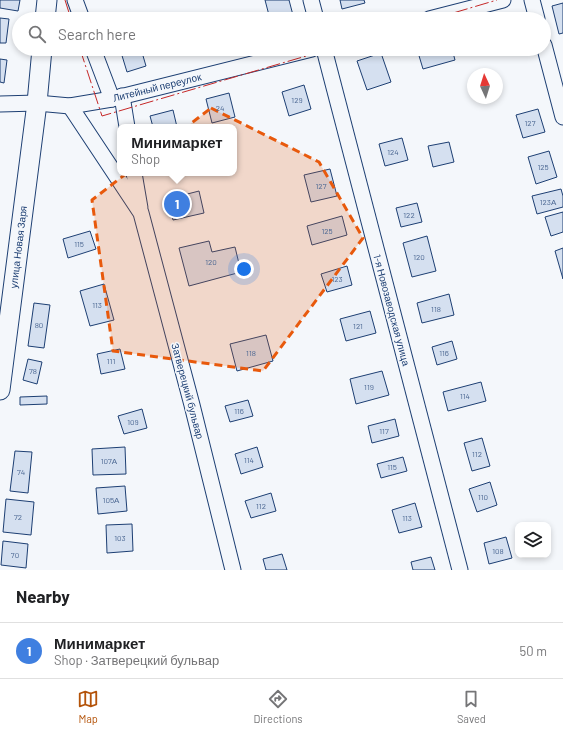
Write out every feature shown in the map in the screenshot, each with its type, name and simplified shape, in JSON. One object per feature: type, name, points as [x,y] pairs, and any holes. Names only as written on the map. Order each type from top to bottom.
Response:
[{"type":"main road","points":[[46,12],[47,0]]},
{"type":"main road","points":[[37,103],[41,56]]},
{"type":"main road","name":"улица Новая Заря","points":[[0,390],[37,103]]},
{"type":"street","points":[[75,0],[79,12]]},
{"type":"street","points":[[311,0],[314,12]]},
{"type":"street","points":[[456,12],[503,0]]},
{"type":"street","points":[[532,0],[535,12]]},
{"type":"street","points":[[96,56],[117,98],[126,124]]},
{"type":"street","name":"Литейный переулок","points":[[0,104],[37,103],[70,106],[117,98],[284,56]]},
{"type":"street","name":"1-я Новозаводская улица","points":[[326,56],[460,570]]},
{"type":"street","points":[[547,56],[563,116]]},
{"type":"street","name":"Затверецкий бульвар","points":[[70,106],[141,213]]},
{"type":"street","name":"Затверецкий бульвар","points":[[135,176],[141,213],[192,405],[233,570]]},
{"type":"highlighted area","points":[[211,108],[319,162],[363,238],[263,371],[113,351],[92,200]]},
{"type":"building","points":[[0,0],[20,0],[18,11],[0,8]]},
{"type":"building","points":[[265,0],[289,0],[292,12],[268,12]]},
{"type":"building","points":[[340,0],[364,0],[365,3],[342,9]]},
{"type":"building","points":[[563,3],[563,33],[559,34],[552,6]]},
{"type":"building","points":[[0,18],[9,19],[6,43],[0,43]]},
{"type":"building","points":[[122,56],[143,56],[146,66],[127,72]]},
{"type":"building","points":[[372,56],[382,56],[391,82],[367,90],[357,61]]},
{"type":"building","points":[[419,56],[454,56],[455,60],[423,69]]},
{"type":"building","points":[[0,59],[7,60],[4,83],[0,82]]},
{"type":"building","points":[[304,85],[311,109],[289,116],[282,92]]},
{"type":"building","points":[[229,93],[235,117],[212,123],[206,99]]},
{"type":"building","points":[[538,109],[545,132],[523,138],[516,115]]},
{"type":"building","points":[[173,110],[176,124],[152,124],[150,116]]},
{"type":"building","points":[[402,138],[408,160],[385,166],[379,144]]},
{"type":"building","points":[[449,142],[454,162],[433,167],[428,146]]},
{"type":"building","points":[[549,151],[557,177],[536,184],[528,157]]},
{"type":"building","points":[[330,169],[337,196],[311,202],[304,175]]},
{"type":"building","points":[[561,189],[563,196],[563,207],[537,214],[532,196]]},
{"type":"building","points":[[199,191],[204,213],[173,220],[168,199]]},
{"type":"building","points":[[417,203],[422,222],[401,227],[396,208]]},
{"type":"building","points":[[563,212],[563,232],[551,236],[545,217]]},
{"type":"building","points":[[342,216],[347,235],[312,245],[307,226]]},
{"type":"building","points":[[90,231],[96,249],[68,258],[63,239]]},
{"type":"building","points":[[427,236],[436,271],[412,277],[403,243]]},
{"type":"building","points":[[209,241],[212,252],[235,247],[241,272],[189,286],[179,248]]},
{"type":"building","points":[[563,248],[563,279],[555,251]]},
{"type":"building","points":[[347,266],[352,285],[327,292],[321,274]]},
{"type":"building","points":[[104,284],[114,320],[90,326],[80,291]]},
{"type":"building","points":[[449,294],[454,315],[422,323],[417,303]]},
{"type":"building","points":[[34,303],[50,305],[44,348],[28,346]]},
{"type":"building","points":[[370,311],[376,333],[346,341],[340,319]]},
{"type":"building","points":[[266,335],[273,361],[237,371],[230,344]]},
{"type":"building","points":[[452,341],[457,359],[437,365],[432,347]]},
{"type":"building","points":[[120,349],[125,369],[101,374],[97,354]]},
{"type":"building","points":[[28,359],[42,362],[37,384],[23,380]]},
{"type":"building","points":[[382,371],[389,395],[356,404],[350,379]]},
{"type":"building","points":[[481,382],[486,401],[448,411],[443,392]]},
{"type":"building","points":[[47,396],[47,404],[20,405],[20,397]]},
{"type":"building","points":[[248,400],[253,416],[230,422],[225,406]]},
{"type":"building","points":[[142,409],[147,428],[124,434],[118,416]]},
{"type":"building","points":[[395,419],[399,436],[372,443],[368,426]]},
{"type":"building","points":[[482,438],[490,466],[472,471],[464,443]]},
{"type":"building","points":[[125,447],[126,474],[93,475],[92,449]]},
{"type":"building","points":[[257,447],[263,467],[241,474],[235,454]]},
{"type":"building","points":[[15,451],[32,452],[28,493],[10,491]]},
{"type":"building","points":[[403,457],[407,471],[381,478],[377,464]]},
{"type":"building","points":[[490,482],[497,505],[477,512],[469,489]]},
{"type":"building","points":[[125,486],[127,511],[98,514],[96,488]]},
{"type":"building","points":[[271,493],[276,511],[251,518],[245,501]]},
{"type":"building","points":[[6,499],[34,502],[31,535],[3,532]]},
{"type":"building","points":[[415,503],[422,527],[399,533],[392,510]]},
{"type":"building","points":[[132,524],[133,551],[107,553],[106,525]]},
{"type":"building","points":[[506,537],[512,558],[489,564],[484,543]]},
{"type":"building","points":[[3,541],[28,544],[26,568],[1,565]]},
{"type":"building","points":[[282,554],[287,570],[266,570],[263,559]]},
{"type":"building","points":[[431,557],[435,570],[413,570],[411,562]]},
{"type":"power","points":[[65,0],[69,12]]},
{"type":"power","points":[[457,12],[497,0]]},
{"type":"power","points":[[82,56],[102,116],[306,56]]},
{"type":"place","name":"Минимаркет","points":[[177,204]]}]
